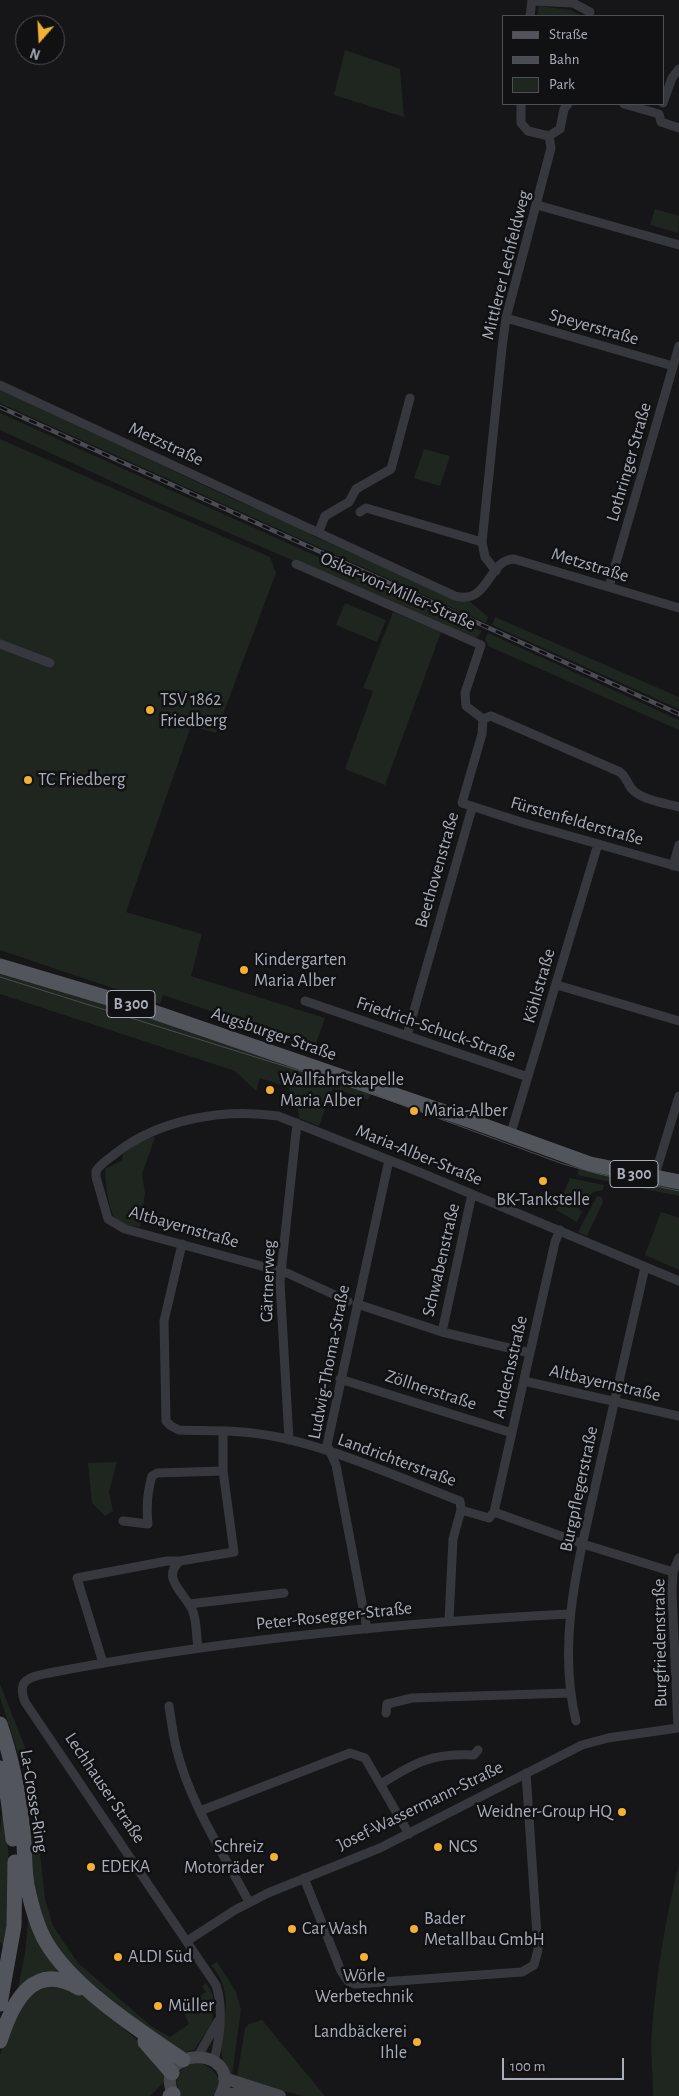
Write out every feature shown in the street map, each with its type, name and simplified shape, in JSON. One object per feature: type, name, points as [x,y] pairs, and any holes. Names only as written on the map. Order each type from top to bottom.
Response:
[{"type":"main road","name":"Augsburger Straße","points":[[0,966],[142,1008],[590,1164],[679,1182]]},
{"type":"main road","name":"La-Crosse-Ring","points":[[0,1724],[11,1760],[18,1796],[27,1884]]},
{"type":"main road","points":[[0,1768],[11,1819],[16,1892],[11,1952],[1,1999]]},
{"type":"main road","points":[[2,2036],[20,1952],[27,1884]]},
{"type":"main road","points":[[27,1884],[38,1926],[47,1943],[59,1960],[82,1984],[143,2033],[190,2058],[214,2061],[224,2078],[273,2095]]},
{"type":"main road","points":[[0,1949],[4,1961],[1,1999]]},
{"type":"main road","points":[[2,2036],[17,2000],[27,1988],[41,1981],[61,1979],[83,1990],[138,2036],[172,2073]]},
{"type":"main road","points":[[173,2095],[170,2083],[172,2073],[190,2058]]},
{"type":"main road","points":[[224,2078],[220,2095],[273,2095]]},
{"type":"street","points":[[530,15],[532,0],[573,3],[590,12]]},
{"type":"street","points":[[664,100],[672,78],[679,69]]},
{"type":"street","points":[[521,105],[521,123],[528,131],[549,136],[560,129],[564,109],[567,105]]},
{"type":"street","points":[[628,105],[659,114]]},
{"type":"street","points":[[662,105],[659,114],[661,122],[679,128]]},
{"type":"street","name":"Mittlerer Lechfeldweg","points":[[482,542],[506,318],[551,148],[549,136]]},
{"type":"street","points":[[537,205],[679,245]]},
{"type":"street","name":"Speyerstraße","points":[[506,318],[673,366]]},
{"type":"street","name":"Lothringer Straße","points":[[609,587],[679,346]]},
{"type":"street","name":"Metzstraße","points":[[0,385],[254,504],[319,531],[464,598],[475,595],[507,560],[514,559],[679,608]]},
{"type":"street","points":[[319,531],[325,516],[349,502],[356,489],[391,469],[410,398]]},
{"type":"street","points":[[360,512],[366,508],[482,542],[485,557],[496,571]]},
{"type":"street","name":"Oskar-von-Miller-Straße","points":[[296,564],[481,645],[466,693],[466,706],[483,720]]},
{"type":"street","points":[[0,644],[50,663]]},
{"type":"street","points":[[483,720],[491,716],[620,772],[625,776],[632,789],[643,796],[679,807]]},
{"type":"street","name":"Beethovenstraße","points":[[407,1035],[472,808],[462,803],[482,734],[483,720]]},
{"type":"street","name":"Fürstenfelderstraße","points":[[472,808],[676,866],[679,845]]},
{"type":"street","name":"Köhlstraße","points":[[510,1136],[598,844]]},
{"type":"street","points":[[556,985],[679,1021]]},
{"type":"street","name":"Friedrich-Schuck-Straße","points":[[305,1001],[528,1078]]},
{"type":"street","points":[[654,1178],[679,1096]]},
{"type":"street","name":"Maria-Alber-Straße","points":[[96,1176],[99,1166],[127,1145],[142,1137],[188,1120],[215,1115],[254,1112],[278,1116],[560,1230],[679,1281]]},
{"type":"street","name":"Gärtnerweg","points":[[289,1440],[281,1271],[297,1123]]},
{"type":"street","name":"Ludwig-Thoma-Straße","points":[[367,1629],[336,1464],[326,1445],[340,1379],[352,1302],[389,1160]]},
{"type":"street","name":"Altbayernstraße","points":[[96,1176],[108,1219],[125,1229],[281,1271],[352,1302],[442,1332],[530,1353]]},
{"type":"street","name":"Schwabenstraße","points":[[442,1332],[472,1194]]},
{"type":"street","name":"Andechsstraße","points":[[494,1512],[560,1230]]},
{"type":"street","name":"Landrichterstraße","points":[[182,1244],[164,1321],[166,1421],[171,1426],[179,1430],[253,1433],[289,1440],[329,1452],[460,1501],[461,1510],[488,1518],[494,1512],[583,1544],[673,1572]]},
{"type":"street","name":"Burgpflegerstraße","points":[[576,1721],[570,1693],[567,1652],[569,1614],[646,1267]]},
{"type":"street","name":"Zöllnerstraße","points":[[340,1379],[512,1433]]},
{"type":"street","name":"Altbayernstraße","points":[[524,1381],[679,1416]]},
{"type":"street","points":[[103,1663],[77,1578],[167,1561],[180,1561],[234,1552],[223,1471],[223,1431]]},
{"type":"street","points":[[124,1521],[130,1524],[148,1524],[147,1492],[152,1476],[157,1473],[223,1471]]},
{"type":"street","points":[[449,1620],[453,1539],[461,1510]]},
{"type":"street","name":"Burgfriedenstraße","points":[[678,1728],[672,1592],[673,1572],[679,1558]]},
{"type":"street","points":[[180,1561],[175,1566],[173,1572],[175,1588],[193,1610],[198,1647]]},
{"type":"street","points":[[189,1604],[284,1593]]},
{"type":"street","name":"Peter-Rosegger-Straße","points":[[26,1680],[103,1663],[198,1647],[449,1620],[569,1614]]},
{"type":"street","name":"Lechhauser Straße","points":[[26,1680],[22,1685],[21,1691],[25,1702],[216,1985],[221,2005],[218,2042],[214,2061]]},
{"type":"street","points":[[386,1713],[387,1704],[412,1698],[570,1693]]},
{"type":"street","points":[[169,1706],[176,1748],[200,1811],[249,1902]]},
{"type":"street","name":"Josef-Wassermann-Straße","points":[[187,1941],[249,1902],[409,1834],[582,1745],[608,1738],[678,1728]]},
{"type":"street","points":[[381,1784],[430,1758],[450,1754],[474,1755],[478,1750]]},
{"type":"street","points":[[200,1811],[350,1753],[365,1758],[409,1834]]},
{"type":"street","points":[[304,1878],[341,1971],[348,1980],[355,1984],[522,1972],[534,1965],[538,1950],[526,1773]]},
{"type":"street","points":[[190,2058],[219,2019]]},
{"type":"green space","points":[[539,6],[571,10],[579,15],[537,15]]},
{"type":"green space","points":[[345,50],[400,69],[404,117],[334,95]]},
{"type":"green space","points":[[655,209],[679,216],[678,233],[650,225]]},
{"type":"green space","points":[[0,389],[220,493],[290,524],[307,529],[311,535],[459,601],[469,601],[488,617],[486,623],[0,403]]},
{"type":"green space","points":[[0,413],[482,631],[476,639],[157,502],[0,430]]},
{"type":"green space","name":"TSV 1862 Friedberg","points":[[0,439],[270,557],[276,573],[216,733],[191,726],[126,912],[202,934],[191,976],[325,1018],[313,1052],[264,1029],[163,995],[160,1004],[0,950]]},
{"type":"green space","points":[[424,449],[450,456],[440,486],[414,478]]},
{"type":"green space","points":[[345,603],[386,620],[377,642],[336,625]]},
{"type":"green space","points":[[393,612],[441,632],[385,785],[345,769],[373,691],[363,688]]},
{"type":"green space","points":[[495,617],[679,697],[679,709],[492,625]]},
{"type":"green space","points":[[488,633],[679,720],[679,730],[488,646],[485,639]]},
{"type":"green space","points":[[0,973],[129,1011],[372,1092],[368,1100],[333,1088],[319,1126],[299,1118],[298,1109],[286,1102],[290,1088],[260,1078],[256,1091],[235,1071],[0,994]]},
{"type":"green space","points":[[155,1137],[142,1174],[145,1193],[140,1227],[122,1224],[116,1219],[110,1206],[105,1169],[122,1160],[123,1154],[138,1141]]},
{"type":"green space","points":[[579,1168],[679,1188],[679,1196],[577,1175]]},
{"type":"green space","points":[[570,1178],[604,1185],[603,1190],[593,1192],[585,1205],[582,1204],[579,1209],[582,1211],[577,1222],[556,1210]]},
{"type":"green space","points":[[597,1196],[602,1197],[603,1202],[587,1236],[578,1232]]},
{"type":"green space","points":[[661,1212],[679,1218],[679,1270],[645,1255]]},
{"type":"green space","points":[[117,1462],[109,1492],[113,1511],[105,1516],[92,1503],[88,1463]]},
{"type":"green space","points":[[0,1684],[30,1760],[26,1768],[23,1769],[0,1697]]},
{"type":"green space","points":[[3,1804],[9,1860],[6,1951],[0,1942],[0,1831]]},
{"type":"green space","points":[[27,1824],[38,1834],[45,1899],[53,1926],[78,1963],[151,2026],[170,2037],[189,2024],[182,2008],[206,1992],[202,1986],[206,1983],[213,1995],[212,2023],[194,2050],[186,2052],[175,2050],[123,2013],[68,1967],[55,1951],[46,1936],[37,1909],[32,1881]]},
{"type":"green space","points":[[679,1863],[679,2096],[653,2096],[651,2038],[656,1988],[666,1925]]},
{"type":"green space","points":[[29,1912],[69,1978],[17,1994],[25,1953]]},
{"type":"green space","points":[[217,1962],[236,1992],[241,2010],[232,2075],[227,2072],[222,2058],[226,2006],[225,1993],[220,1979],[211,1965]]},
{"type":"green space","points":[[53,1983],[82,1994],[136,2039],[164,2069],[165,2081],[150,2096],[0,2096],[0,2055],[12,2022],[25,1996]]},
{"type":"green space","points":[[262,2020],[325,2096],[302,2096],[237,2078],[245,2028],[249,2024]]},
{"type":"green space","points":[[194,2061],[207,2066],[216,2073],[218,2083],[213,2096],[180,2096],[177,2075]]},
{"type":"tram line","points":[[0,977],[364,1091],[563,1164],[599,1174],[679,1191]]},
{"type":"railway","points":[[0,407],[679,714]]},
{"type":"place","name":"TSV 1862 Friedberg","points":[[150,710]]},
{"type":"place","name":"TC Friedberg","points":[[28,780]]},
{"type":"place","name":"Kindergarten Maria Alber","points":[[244,970]]},
{"type":"place","name":"Wallfahrtskapelle Maria Alber","points":[[270,1090]]},
{"type":"place","name":"Maria-Alber","points":[[414,1111]]},
{"type":"place","name":"BK-Tankstelle","points":[[543,1181]]},
{"type":"place","name":"Weidner-Group HQ","points":[[622,1812]]},
{"type":"place","name":"NCS","points":[[438,1847]]},
{"type":"place","name":"Schreiz Motorräder","points":[[274,1857]]},
{"type":"place","name":"EDEKA","points":[[91,1867]]},
{"type":"place","name":"Car Wash","points":[[292,1929]]},
{"type":"place","name":"Bader Metallbau GmbH","points":[[414,1929]]},
{"type":"place","name":"ALDI Süd","points":[[118,1957]]},
{"type":"place","name":"Wörle Werbetechnik","points":[[364,1957]]},
{"type":"place","name":"Müller","points":[[158,2006]]},
{"type":"place","name":"Landbäckerei Ihle","points":[[417,2042]]}]
